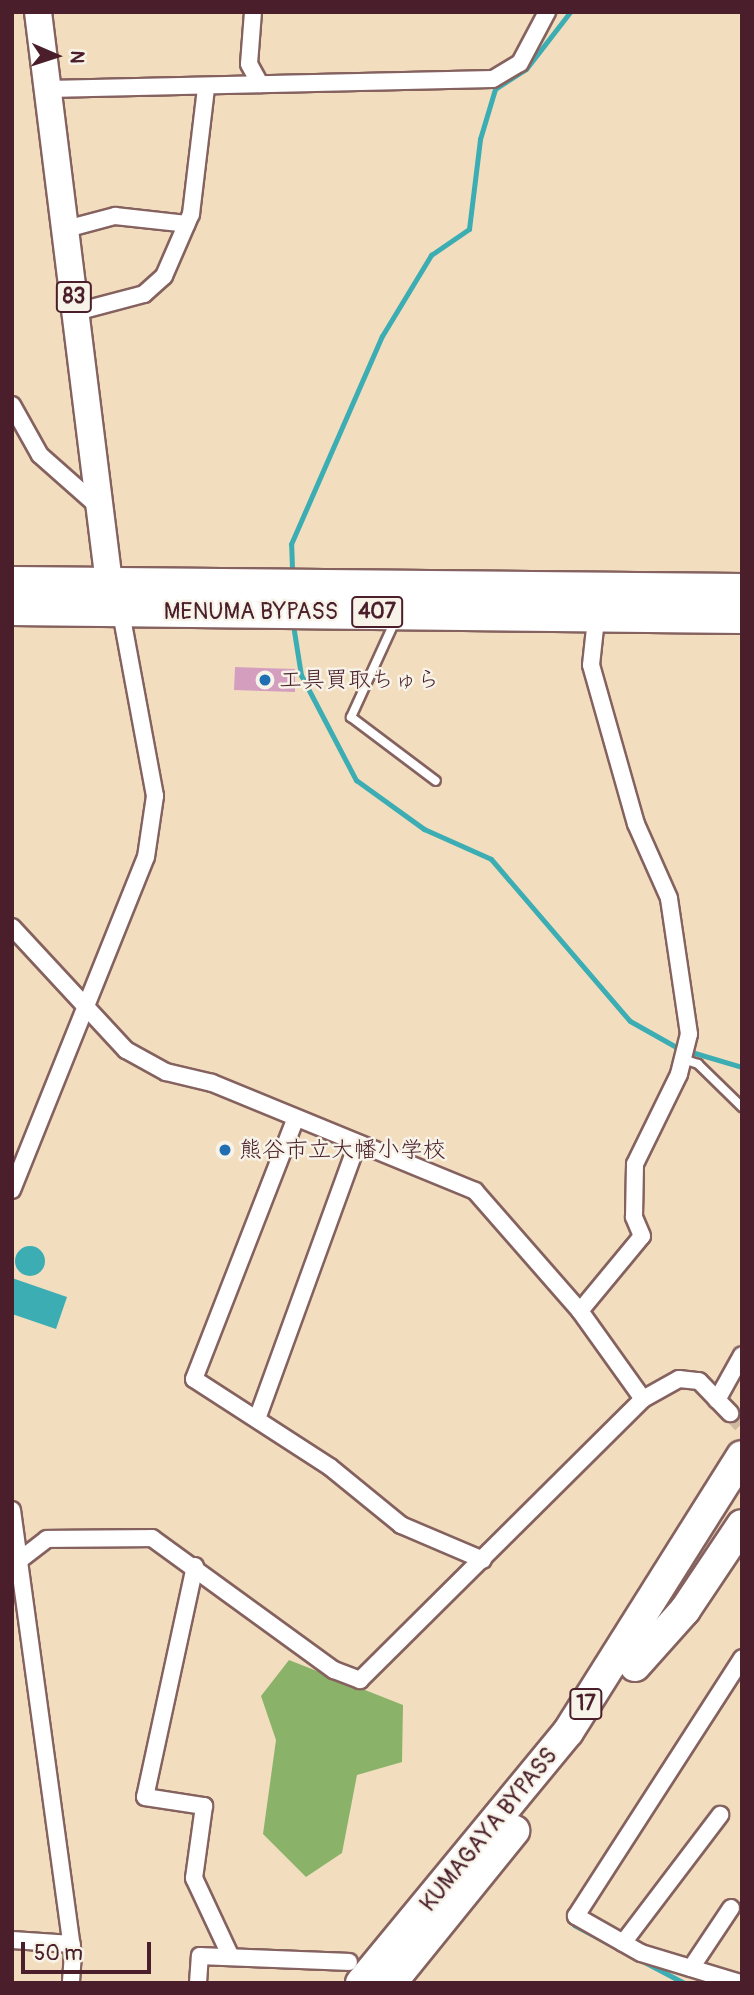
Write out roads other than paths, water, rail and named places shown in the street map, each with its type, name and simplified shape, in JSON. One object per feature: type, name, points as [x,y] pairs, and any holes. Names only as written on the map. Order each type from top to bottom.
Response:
[{"type":"highway","name":"MENUMA BYPASS","points":[[12,582],[109,583],[597,601],[703,617],[742,618]]},
{"type":"highway","name":"MENUMA BYPASS","points":[[12,610],[400,612],[597,601],[742,589]]},
{"type":"highway","name":"KUMAGAYA BYPASS","points":[[355,1973],[441,1909],[635,1666],[735,1500],[742,1456]]},
{"type":"highway","name":"17","points":[[735,1500],[742,1462]]},
{"type":"highway","name":"KUMAGAYA BYPASS","points":[[391,1983],[441,1909],[735,1500]]},
{"type":"highway","name":"17","points":[[635,1666],[685,1610],[742,1525]]},
{"type":"main road","name":"83","points":[[38,12],[109,583]]},
{"type":"street","points":[[253,12],[249,64],[260,83]]},
{"type":"street","points":[[48,89],[206,88],[260,83],[493,79],[520,63],[547,12]]},
{"type":"street","points":[[76,312],[144,294],[164,276],[187,224],[206,88]]},
{"type":"street","points":[[66,229],[115,216],[187,224]]},
{"type":"street","points":[[12,405],[40,455],[100,508]]},
{"type":"street","points":[[12,1190],[146,857],[155,796],[122,612],[109,583]]},
{"type":"street","points":[[580,1311],[642,1236],[634,1217],[635,1164],[683,1059],[687,1039],[669,898],[636,824],[591,665],[597,601]]},
{"type":"street","points":[[703,617],[703,630],[742,632]]},
{"type":"street","points":[[12,927],[83,1011],[126,1050],[166,1072],[212,1083],[295,1120],[475,1191],[580,1311],[642,1399]]},
{"type":"street","points":[[295,1120],[194,1379],[330,1467],[401,1525],[483,1560]]},
{"type":"street","points":[[257,1419],[356,1144]]},
{"type":"street","points":[[717,1400],[742,1355]]},
{"type":"street","points":[[17,1560],[47,1539],[152,1538],[195,1566],[334,1670],[360,1679],[483,1560],[642,1399],[679,1379],[699,1381],[730,1413]]},
{"type":"street","points":[[12,1510],[72,1944],[71,1983]]},
{"type":"street","points":[[195,1566],[145,1797],[204,1806],[194,1878],[231,1958]]},
{"type":"street","points":[[740,1983],[695,1973],[623,1943],[576,1916],[736,1680],[742,1658]]},
{"type":"street","points":[[623,1943],[720,1815]]},
{"type":"street","points":[[695,1973],[731,1908]]},
{"type":"street","points":[[12,1940],[72,1944]]},
{"type":"street","points":[[198,1983],[200,1956],[355,1973]]},
{"type":"lane","points":[[400,612],[351,717],[436,781]]},
{"type":"lane","points":[[683,1059],[698,1065],[742,1107]]},
{"type":"water","points":[[30,1246],[40,1251],[45,1261],[40,1271],[30,1276],[20,1271],[15,1261],[20,1251]]},
{"type":"water","points":[[12,1278],[67,1297],[56,1329],[12,1314]]},
{"type":"waterway","points":[[292,568],[291,544],[382,336],[431,255],[469,229],[480,139],[495,89],[526,69],[570,12]]},
{"type":"waterway","points":[[294,631],[301,675],[356,780],[424,829],[491,859],[630,1021],[678,1048],[742,1067]]},
{"type":"waterway","points":[[574,1925],[684,1983]]},
{"type":"tunnel","points":[[730,1413],[742,1426]]},
{"type":"place","name":"工具買取ちゅら","points":[[265,680]]},
{"type":"place","name":"熊谷市立大幡小学校","points":[[225,1150]]}]
